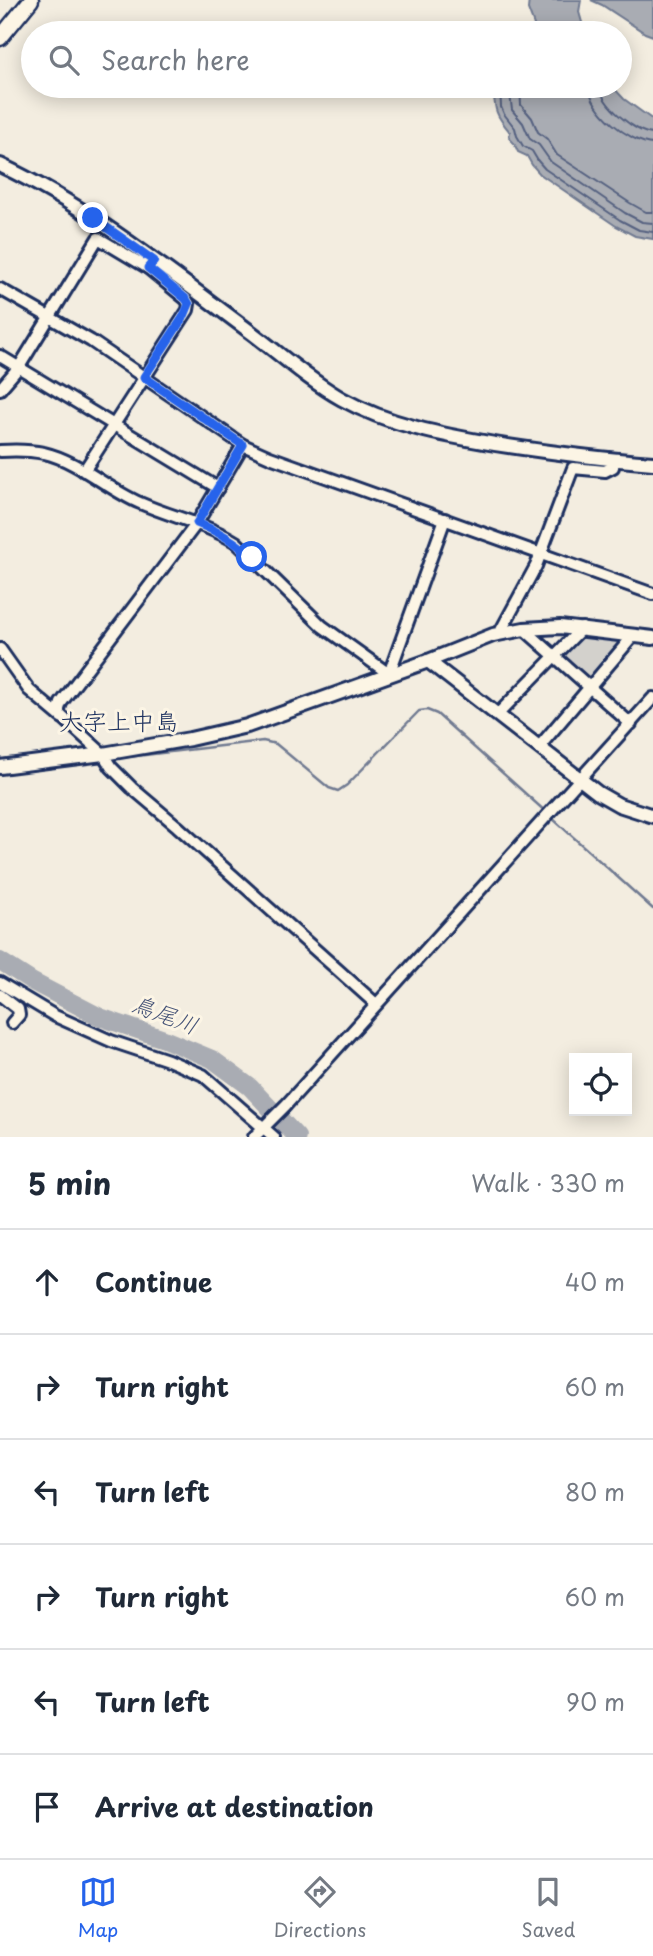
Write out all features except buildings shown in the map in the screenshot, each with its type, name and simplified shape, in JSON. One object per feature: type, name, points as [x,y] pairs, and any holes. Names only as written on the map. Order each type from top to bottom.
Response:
[{"type":"main road","points":[[0,38],[31,0]]},
{"type":"street","points":[[0,164],[93,218],[151,264],[312,379],[342,399],[377,416],[415,428],[478,441],[572,456],[653,463]]},
{"type":"street","points":[[0,389],[19,367],[98,238],[151,264],[189,304],[184,316],[84,471]]},
{"type":"street","points":[[0,289],[91,341],[243,445],[653,594]]},
{"type":"street","points":[[0,356],[218,488]]},
{"type":"street","points":[[62,718],[59,709],[61,703],[197,523],[243,445]]},
{"type":"street","points":[[0,451],[42,453],[60,459],[138,503],[219,532],[236,542],[322,626],[389,674]]},
{"type":"street","points":[[499,634],[527,584],[573,468],[610,470],[614,460]]},
{"type":"street","points":[[389,674],[445,519]]},
{"type":"street","points":[[0,767],[103,754],[247,726],[306,707],[493,635],[524,629],[560,627],[653,638]]},
{"type":"street","points":[[497,715],[582,628]]},
{"type":"street","points":[[524,629],[631,724]]},
{"type":"street","points":[[539,747],[634,635]]},
{"type":"street","points":[[0,649],[29,690],[103,754],[111,767],[132,788],[376,1004]]},
{"type":"street","points":[[428,661],[580,780],[611,801],[653,816]]},
{"type":"street","points":[[254,1137],[286,1105],[653,698]]},
{"type":"street","points":[[0,983],[55,1016],[111,1041],[203,1074],[266,1126],[274,1137]]},
{"type":"street","points":[[0,995],[18,1009],[19,1015],[12,1023]]},
{"type":"shaded area","points":[[582,632],[629,638],[590,684],[558,656]]},
{"type":"water","points":[[529,0],[581,0],[579,12],[582,21],[532,21],[528,9]]},
{"type":"water","points":[[591,0],[653,0],[653,36],[632,25],[632,21],[627,21]]},
{"type":"water","points":[[623,98],[653,120],[653,239],[635,236],[616,226],[540,174],[527,156],[518,152],[509,138],[510,132],[496,110],[494,100]]},
{"type":"waterway","points":[[111,759],[263,741],[276,744],[329,788],[338,791],[419,711],[427,710],[437,714],[547,813]]},
{"type":"waterway","points":[[552,818],[653,909]]},
{"type":"waterway","name":"鳥尾川","points":[[0,961],[33,982],[100,1017],[212,1059],[250,1087],[297,1137]]},
{"type":"district","name":"大字上中島","points":[[119,722]]},
{"type":"route","points":[[93,218],[154,261],[148,268],[189,304],[188,310],[144,377],[243,445],[197,523],[236,542],[252,557]]}]
